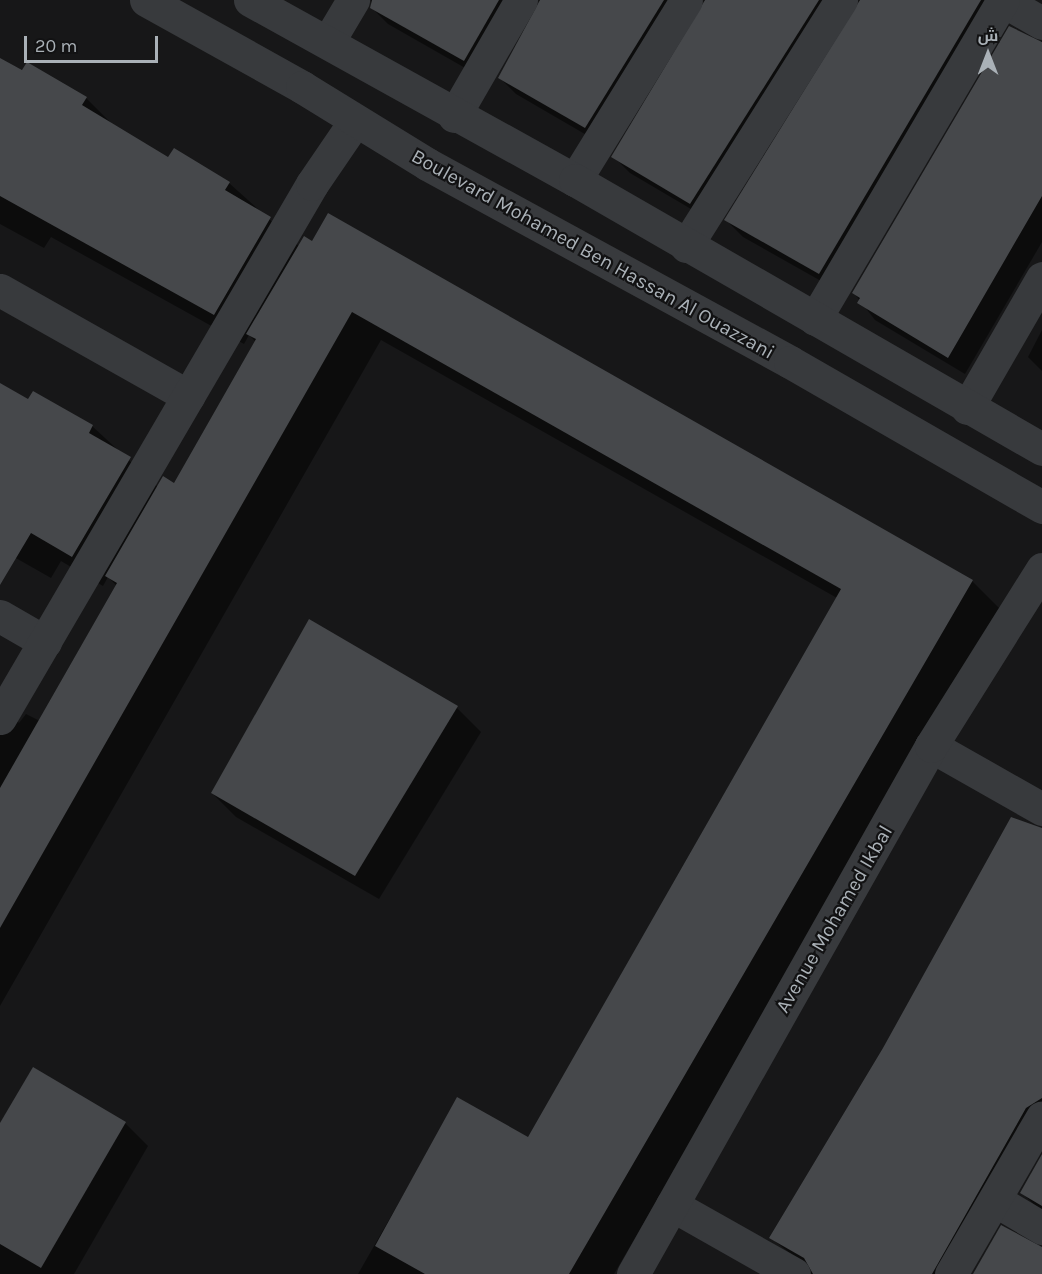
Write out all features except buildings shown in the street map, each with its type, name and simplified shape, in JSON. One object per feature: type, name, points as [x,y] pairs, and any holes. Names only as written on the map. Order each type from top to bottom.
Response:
[{"type":"street","name":"Boulevard Mohamed Ben Hassan Al Ouazzani","points":[[146,0],[355,121],[790,362],[1042,507]]},
{"type":"street","points":[[250,0],[328,42],[454,116],[575,180],[967,408],[1042,449]]},
{"type":"street","points":[[328,42],[353,0]]},
{"type":"street","points":[[454,116],[521,0]]},
{"type":"street","points":[[575,180],[686,0]]},
{"type":"street","points":[[686,246],[841,0]]},
{"type":"street","points":[[815,319],[1002,0],[1042,23]]},
{"type":"street","points":[[0,718],[312,184],[355,121]]},
{"type":"street","points":[[967,408],[1042,278]]},
{"type":"street","points":[[0,291],[188,396]]},
{"type":"street","name":"Avenue Mohamed Ikbal","points":[[633,1274],[932,746],[1042,568]]},
{"type":"street","points":[[0,616],[45,642]]},
{"type":"street","points":[[932,746],[1042,809]]},
{"type":"street","points":[[951,1274],[1042,1117]]},
{"type":"street","points":[[995,1200],[1042,1228]]},
{"type":"street","points":[[672,1205],[794,1274]]}]
